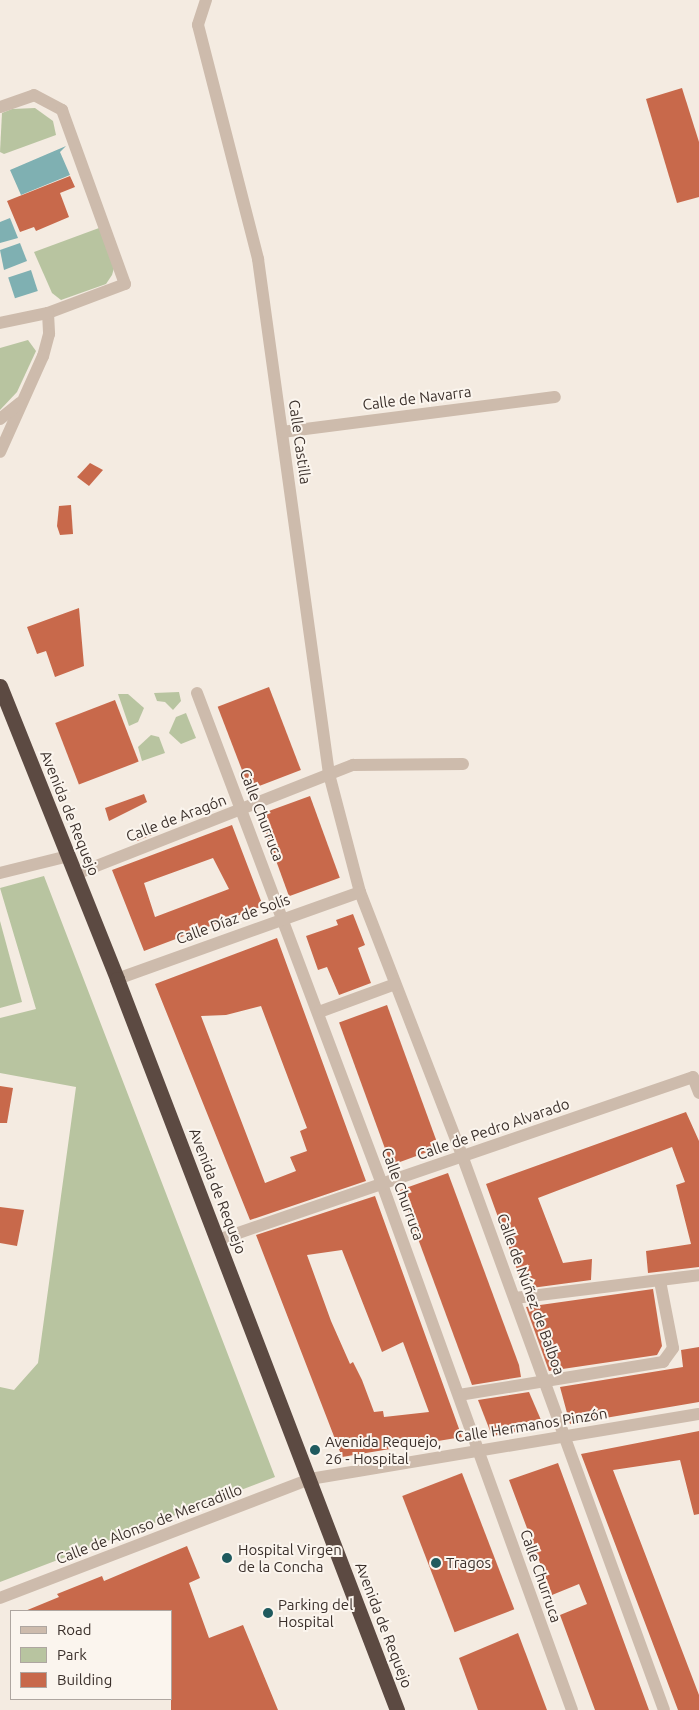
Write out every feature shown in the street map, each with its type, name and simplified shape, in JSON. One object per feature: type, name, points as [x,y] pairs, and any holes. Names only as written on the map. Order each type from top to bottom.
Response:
[{"type":"highway","name":"Avenida de Requejo","points":[[0,686],[118,979],[397,1710]]},
{"type":"street","name":"Calle Castilla","points":[[206,0],[198,25],[258,259],[330,774],[360,892]]},
{"type":"street","points":[[0,107],[34,95],[62,110],[125,284],[48,314],[0,323]]},
{"type":"street","points":[[0,452],[47,344],[48,314]]},
{"type":"street","name":"Calle de Navarra","points":[[282,432],[556,396]]},
{"type":"street","points":[[0,420],[25,398]]},
{"type":"street","name":"Calle Churruca","points":[[197,693],[319,1012],[572,1710]]},
{"type":"street","name":"Calle de Aragón","points":[[76,874],[243,810],[353,765],[463,764]]},
{"type":"street","points":[[0,873],[68,856]]},
{"type":"street","name":"Calle Díaz de Solís","points":[[118,979],[360,892]]},
{"type":"street","name":"Calle de Núñez de Balboa","points":[[360,892],[463,1158],[566,1436],[664,1710]]},
{"type":"street","points":[[319,1012],[396,984]]},
{"type":"street","name":"Calle de Pedro Alvarado","points":[[218,1240],[463,1158],[693,1077],[699,1093]]},
{"type":"street","points":[[515,1298],[699,1275]]},
{"type":"street","points":[[459,1395],[545,1379],[663,1362],[673,1348],[660,1281]]},
{"type":"street","name":"Calle Hermanos Pinzón","points":[[310,1479],[699,1414]]},
{"type":"street","name":"Calle de Alonso de Mercadillo","points":[[0,1598],[310,1479]]},
{"type":"green space","points":[[35,108],[53,121],[56,135],[4,154],[0,152],[2,113],[12,109]]},
{"type":"green space","points":[[99,228],[114,268],[112,275],[106,284],[61,300],[52,293],[34,252]]},
{"type":"green space","points":[[28,340],[36,351],[17,392],[0,410],[0,348]]},
{"type":"green space","points":[[179,692],[181,701],[173,710],[165,702],[157,701],[154,693]]},
{"type":"green space","points":[[118,694],[128,694],[144,708],[138,722],[129,726]]},
{"type":"green space","points":[[186,713],[196,738],[181,744],[169,733],[176,717]]},
{"type":"green space","points":[[151,735],[159,737],[165,753],[142,761],[138,747]]},
{"type":"green space","points":[[44,876],[275,1477],[0,1582],[0,1387],[14,1390],[38,1363],[76,1087],[0,1073],[0,1018],[36,1009],[0,888]]},
{"type":"green space","points":[[0,921],[22,1002],[0,1008]]},
{"type":"water","points":[[66,146],[60,152],[70,175],[21,195],[10,170]]},
{"type":"water","points":[[10,218],[18,238],[0,243],[0,222]]},
{"type":"water","points":[[20,243],[27,261],[4,270],[0,250]]},
{"type":"water","points":[[31,270],[38,291],[15,298],[8,277]]},
{"type":"building","points":[[682,88],[699,142],[699,197],[677,203],[646,99]]},
{"type":"building","points":[[70,176],[75,187],[60,193],[69,217],[36,231],[34,227],[20,232],[7,201]]},
{"type":"building","points":[[90,463],[103,470],[89,486],[77,477]]},
{"type":"building","points":[[71,505],[73,534],[60,535],[57,526],[59,506]]},
{"type":"building","points":[[79,608],[84,666],[55,677],[46,651],[37,654],[27,627]]},
{"type":"building","points":[[269,687],[301,770],[250,790],[218,707]]},
{"type":"building","points":[[115,700],[139,762],[79,785],[55,723]]},
{"type":"building","points":[[144,794],[147,802],[109,821],[105,808]]},
{"type":"building","points":[[310,796],[340,878],[289,896],[259,814]]},
{"type":"building","points":[[232,825],[263,906],[144,951],[112,870]],"holes":[[[213,858],[229,889],[155,917],[144,883]]]},
{"type":"building","points":[[150,828],[152,835],[137,841],[135,833]]},
{"type":"building","points":[[353,914],[365,945],[358,948],[371,983],[339,995],[327,967],[318,970],[306,936],[338,925],[336,920]]},
{"type":"building","points":[[277,938],[366,1181],[250,1220],[155,984]],"holes":[[[261,1006],[307,1128],[300,1131],[307,1151],[290,1157],[296,1171],[265,1183],[201,1016],[226,1015]]]},
{"type":"building","points":[[387,1005],[439,1148],[391,1165],[339,1022]]},
{"type":"building","points":[[0,1086],[13,1088],[7,1123],[0,1123]]},
{"type":"building","points":[[686,1112],[699,1141],[699,1267],[648,1273],[646,1251],[691,1244],[676,1185],[685,1182],[672,1147],[538,1198],[563,1263],[592,1259],[591,1280],[524,1289],[486,1184]]},
{"type":"building","points":[[448,1173],[519,1365],[521,1377],[472,1385],[400,1190]]},
{"type":"building","points":[[375,1196],[462,1437],[342,1457],[256,1235]],"holes":[[[342,1250],[382,1352],[403,1342],[429,1412],[384,1417],[383,1411],[374,1412],[362,1380],[353,1362],[350,1364],[331,1321],[307,1255]]]},
{"type":"building","points":[[0,1207],[24,1210],[17,1246],[0,1243]]},
{"type":"building","points":[[653,1289],[662,1346],[657,1355],[549,1371],[526,1307]]},
{"type":"building","points":[[699,1347],[699,1402],[570,1424],[560,1387],[683,1367],[681,1350]]},
{"type":"building","points":[[529,1392],[544,1427],[492,1436],[478,1400]]},
{"type":"building","points":[[699,1431],[699,1514],[694,1515],[680,1460],[613,1470],[699,1695],[699,1710],[678,1710],[581,1454]]},
{"type":"building","points":[[558,1463],[649,1710],[595,1710],[560,1615],[587,1604],[579,1584],[552,1595],[509,1480]]},
{"type":"building","points":[[462,1473],[514,1609],[455,1632],[402,1496]]},
{"type":"building","points":[[187,1546],[200,1578],[189,1583],[209,1638],[243,1625],[278,1710],[171,1710],[172,1610],[27,1610],[59,1597],[57,1594],[102,1576],[104,1581]]},
{"type":"building","points":[[518,1633],[547,1710],[478,1710],[459,1658]]},
{"type":"place","name":"Avenida Requejo, 26 - Hospital","points":[[315,1450]]},
{"type":"place","name":"Hospital Virgen de la Concha","points":[[227,1558]]},
{"type":"place","name":"Tragos","points":[[436,1563]]},
{"type":"place","name":"Parking del Hospital","points":[[268,1613]]}]
